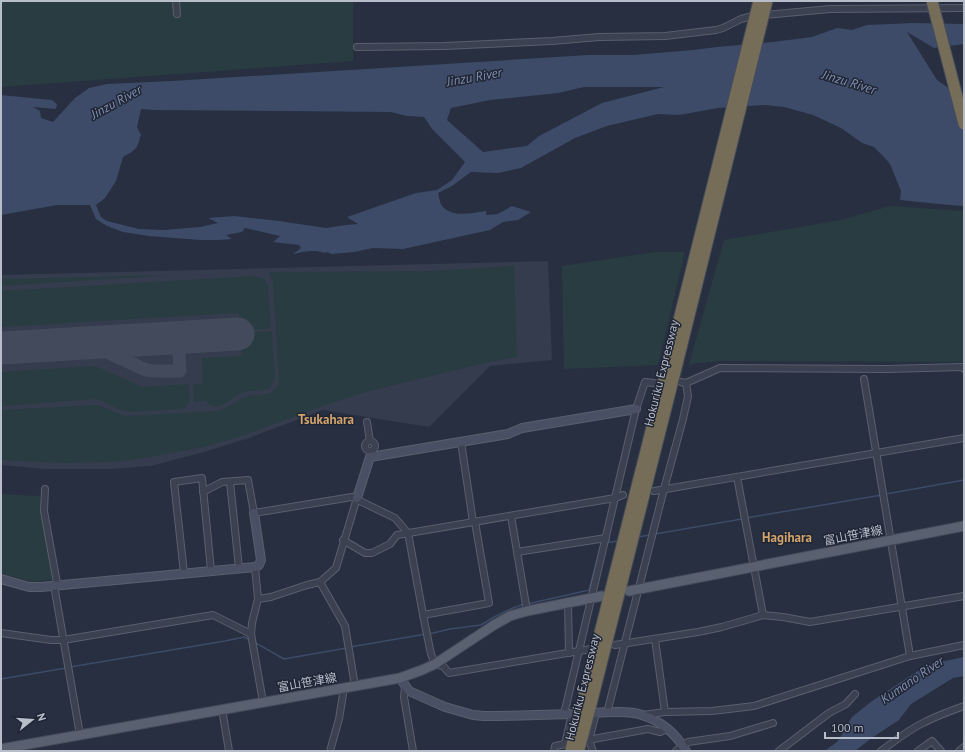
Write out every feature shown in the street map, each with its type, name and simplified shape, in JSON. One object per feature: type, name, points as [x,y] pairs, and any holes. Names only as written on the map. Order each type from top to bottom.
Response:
[{"type":"highway","name":"Hokuriku Expressway","points":[[672,364],[759,1]]},
{"type":"highway","name":"Hokuriku Expressway","points":[[573,749],[581,712],[767,1]]},
{"type":"highway","points":[[932,1],[964,124]]},
{"type":"highway","points":[[938,1],[964,100]]},
{"type":"main road","name":"富山笹津線","points":[[629,591],[964,526]]},
{"type":"main road","name":"富山笹津線","points":[[1,749],[14,749],[80,735],[400,678],[435,664],[510,616],[527,611],[602,596]]},
{"type":"street","points":[[176,1],[177,14]]},
{"type":"street","points":[[357,47],[444,46],[552,41],[599,37],[665,36],[716,30],[753,16],[830,9],[964,8]]},
{"type":"street","points":[[607,713],[683,419],[688,396],[684,382],[720,368],[887,369],[962,367],[964,369]]},
{"type":"street","points":[[864,378],[910,656]]},
{"type":"street","points":[[593,751],[581,712],[578,651],[592,598],[636,409],[645,382],[654,383]]},
{"type":"street","points":[[372,454],[508,434],[522,428],[636,409]]},
{"type":"street","points":[[258,599],[271,597],[320,582],[336,568],[343,540],[370,457],[376,446],[370,441],[367,422]]},
{"type":"street","points":[[654,491],[964,438]]},
{"type":"street","points":[[423,615],[489,603],[461,442]]},
{"type":"street","points":[[737,477],[764,615]]},
{"type":"street","points":[[184,573],[174,482],[202,478],[211,570]]},
{"type":"street","points":[[1,579],[29,587],[41,587],[254,567],[259,565],[261,560],[248,480],[222,482],[203,492]]},
{"type":"street","points":[[230,482],[239,568]]},
{"type":"street","points":[[45,489],[44,510],[57,583],[55,592],[80,735]]},
{"type":"street","points":[[343,540],[365,553],[372,553],[390,544],[397,535],[615,498],[623,495]]},
{"type":"street","points":[[254,513],[352,497],[357,498],[360,501],[395,518],[408,533],[431,654],[435,664],[443,666],[449,673],[591,649]]},
{"type":"street","points":[[511,516],[527,611]]},
{"type":"street","points":[[517,552],[606,538]]},
{"type":"street","points":[[254,567],[258,599],[251,634],[263,702]]},
{"type":"street","points":[[320,582],[346,626],[355,686]]},
{"type":"street","points":[[615,645],[698,632],[764,615],[810,622],[964,596]]},
{"type":"street","points":[[568,603],[568,653]]},
{"type":"street","points":[[1,633],[51,640],[63,640],[213,615],[251,634]]},
{"type":"street","points":[[655,639],[665,712]]},
{"type":"street","points":[[400,678],[409,692],[445,707],[473,716],[581,712],[643,715],[665,712],[712,711],[754,706],[910,656],[964,645]]},
{"type":"street","points":[[405,686],[404,697],[413,751]]},
{"type":"street","points":[[330,751],[339,719],[344,688]]},
{"type":"street","points":[[779,751],[829,713],[846,704],[855,694]]},
{"type":"street","points":[[882,751],[902,735],[922,723],[964,706]]},
{"type":"street","points":[[222,710],[229,751]]},
{"type":"street","points":[[643,715],[662,725],[674,734],[685,749]]},
{"type":"street","points":[[685,749],[688,742],[730,736],[773,723]]},
{"type":"street","points":[[554,751],[555,746],[573,749],[589,740],[648,729],[660,732],[667,729]]},
{"type":"street","points":[[918,751],[932,741],[941,751]]},
{"type":"street","points":[[959,751],[964,747]]},
{"type":"street","points":[[676,751],[685,749]]},
{"type":"shaded area","points":[[548,261],[552,360],[490,366],[429,427],[323,410],[246,439],[151,466],[109,469],[44,469],[1,465],[1,275]]},
{"type":"green space","points":[[1,1],[353,1],[353,61],[1,87]]},
{"type":"green space","points":[[890,206],[964,211],[964,362],[721,361],[689,364],[724,240],[841,220]]},
{"type":"green space","points":[[655,252],[685,252],[658,365],[564,369],[562,266]]},
{"type":"green space","points":[[514,266],[517,357],[489,362],[369,391],[322,406],[245,435],[204,447],[126,461],[67,463],[1,460],[1,410],[95,405],[127,416],[218,411],[248,396],[269,394],[279,383],[273,282],[269,272],[431,271]]},
{"type":"green space","points":[[173,275],[1,286],[1,279]]},
{"type":"green space","points":[[254,276],[264,279],[268,286],[271,327],[267,329],[240,330],[239,313],[1,327],[1,291]]},
{"type":"green space","points":[[272,331],[275,379],[269,389],[240,393],[225,403],[217,406],[211,405],[205,401],[194,402],[193,385],[203,383],[202,358],[242,356],[240,333]]},
{"type":"green space","points":[[95,366],[143,387],[188,384],[190,395],[188,404],[183,409],[130,412],[120,410],[97,399],[1,406],[1,372]]},
{"type":"green space","points":[[1,494],[40,496],[52,580],[33,582],[1,574]]},
{"type":"water","name":"Jinzu River","points":[[913,23],[964,24],[964,44],[934,48],[907,32],[937,80],[964,99],[964,206],[900,200],[901,191],[890,164],[874,147],[862,143],[841,128],[813,115],[784,107],[765,105],[718,108],[679,115],[658,114],[607,126],[575,138],[521,168],[498,173],[471,172],[452,186],[438,193],[441,205],[446,210],[463,214],[486,211],[486,215],[498,214],[512,206],[531,212],[518,220],[503,222],[490,230],[403,249],[373,248],[354,252],[332,254],[313,251],[293,254],[301,248],[299,245],[273,242],[280,236],[245,228],[242,232],[226,235],[232,239],[200,240],[149,236],[123,232],[107,226],[96,219],[90,205],[57,205],[1,215],[1,95],[52,100],[57,104],[56,109],[33,107],[40,111],[41,118],[53,122],[75,98],[89,88],[107,84],[588,55],[633,55],[812,37],[837,28],[852,30],[867,25]],"holes":[[[584,87],[664,87],[602,103],[539,136],[527,146],[483,152],[447,120],[451,108],[490,100],[558,93]],[[141,109],[391,112],[407,116],[424,117],[432,129],[465,162],[452,180],[437,190],[416,193],[347,217],[358,224],[326,228],[234,216],[208,218],[218,223],[200,227],[164,230],[139,229],[107,221],[101,217],[96,205],[105,198],[116,181],[123,157],[134,150],[139,143],[141,135],[137,127]]]},
{"type":"water","name":"Kumano River","points":[[964,657],[964,676],[953,678],[911,704],[899,720],[855,751],[825,751],[838,741],[852,717],[872,701],[927,665]]},
{"type":"waterway","points":[[886,494],[964,480]]},
{"type":"waterway","points":[[746,518],[882,495]]},
{"type":"waterway","points":[[655,534],[742,519]]},
{"type":"waterway","points":[[638,537],[650,535]]},
{"type":"waterway","points":[[606,543],[618,541]]},
{"type":"waterway","points":[[527,604],[589,590],[600,549]]},
{"type":"waterway","points":[[429,634],[450,629],[481,625],[494,617],[524,604]]},
{"type":"waterway","points":[[350,647],[426,634]]},
{"type":"waterway","points":[[70,667],[244,637],[250,640]]},
{"type":"waterway","points":[[254,642],[284,659],[347,648]]},
{"type":"waterway","points":[[1,679],[66,668]]},
{"type":"taxiway","points":[[87,343],[146,370],[180,371],[178,338]]},
{"type":"runway","points":[[1,348],[238,334]]},
{"type":"district","name":"Tsukahara","points":[[326,419]]},
{"type":"district","name":"Hagihara","points":[[787,537]]}]
